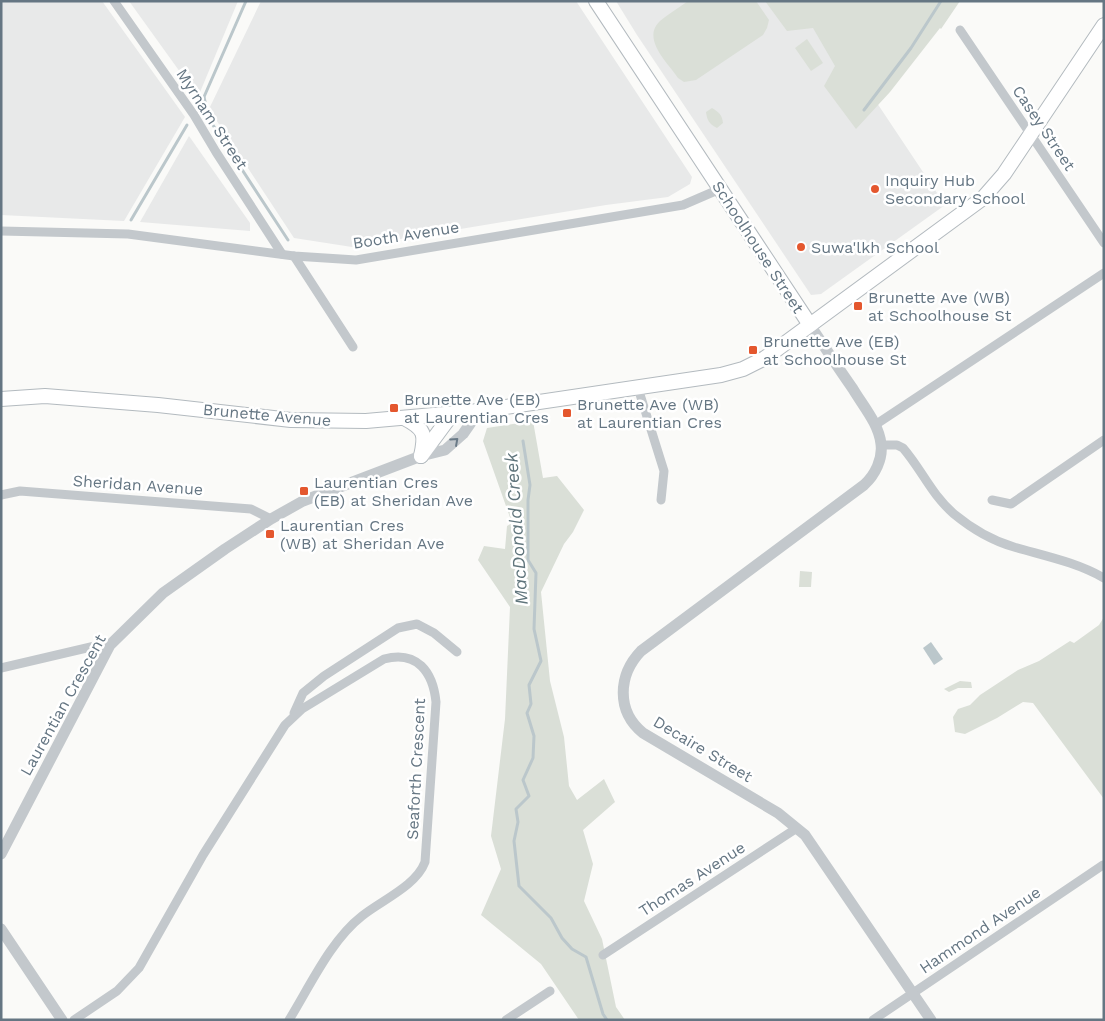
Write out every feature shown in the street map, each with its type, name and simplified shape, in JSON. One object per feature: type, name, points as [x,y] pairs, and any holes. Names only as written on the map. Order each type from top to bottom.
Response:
[{"type":"main road","name":"Schoolhouse Street","points":[[596,1],[810,325]]},
{"type":"main road","name":"Brunette Avenue","points":[[1,399],[45,396],[158,405],[291,420],[366,421],[479,411],[721,375],[743,369],[765,358],[983,198],[1001,178],[1104,25]]},
{"type":"main road","points":[[421,456],[452,414]]},
{"type":"main road","points":[[404,418],[423,432],[425,439],[421,456]]},
{"type":"street","name":"Myrnam Street","points":[[114,1],[194,115],[282,254]]},
{"type":"street","name":"Casey Street","points":[[960,30],[1104,243]]},
{"type":"street","name":"Booth Avenue","points":[[1,231],[128,234],[294,256],[356,260],[683,205],[720,189]]},
{"type":"street","points":[[294,256],[353,347]]},
{"type":"street","points":[[875,425],[1104,273]]},
{"type":"street","name":"Schoolhouse Street","points":[[810,325],[875,425],[881,445]]},
{"type":"street","points":[[638,388],[664,471],[660,500]]},
{"type":"street","name":"Laurentian Crescent","points":[[1,854],[110,645],[163,592],[271,519],[303,501],[421,456],[445,450],[463,434],[479,411]]},
{"type":"street","points":[[992,500],[1011,504],[1104,440]]},
{"type":"street","points":[[881,445],[903,448],[928,485],[943,503],[961,519],[988,536],[1013,547],[1056,558],[1104,578]]},
{"type":"street","name":"Decaire Street","points":[[881,445],[880,457],[874,473],[864,485],[646,647],[633,660],[624,679],[624,703],[630,718],[639,730],[778,813],[810,841],[931,1020]]},
{"type":"street","name":"Sheridan Avenue","points":[[1,495],[20,491],[242,508],[251,509],[271,519]]},
{"type":"street","points":[[292,718],[303,693],[324,676],[398,628],[417,624],[434,633],[457,652]]},
{"type":"street","points":[[1,668],[95,646],[110,645]]},
{"type":"street","name":"Seaforth Crescent","points":[[74,1020],[111,996],[139,968],[203,855],[273,744],[292,718],[310,704],[384,659],[392,657],[408,658],[420,664],[429,677],[435,693],[436,717],[427,851],[422,869],[410,883],[361,916],[346,931],[289,1020]]},
{"type":"street","name":"Thomas Avenue","points":[[603,955],[797,828]]},
{"type":"street","name":"Hammond Avenue","points":[[873,1020],[1102,865]]},
{"type":"street","points":[[1,929],[62,1020]]},
{"type":"street","points":[[506,1020],[550,991]]},
{"type":"shaded area","points":[[1,1],[102,1],[185,117],[124,221],[1,215]]},
{"type":"shaded area","points":[[129,1],[238,1],[198,97]]},
{"type":"shaded area","points":[[261,1],[576,1],[692,177],[690,184],[668,197],[606,205],[352,247],[294,238],[209,109]]},
{"type":"shaded area","points":[[616,1],[809,1],[945,205],[821,294],[811,295]]},
{"type":"shaded area","points":[[688,1],[756,1],[769,20],[767,28],[763,35],[696,80],[684,82],[678,78],[658,51],[653,35],[660,21]]},
{"type":"shaded area","points":[[765,1],[960,1],[941,29],[890,92],[856,129],[824,86],[835,66],[813,28],[787,31]]},
{"type":"shaded area","points":[[807,39],[823,63],[811,71],[795,48]]},
{"type":"shaded area","points":[[712,108],[720,114],[723,120],[723,123],[717,128],[710,123],[707,117],[706,112]]},
{"type":"shaded area","points":[[189,136],[250,223],[250,231],[140,222]]},
{"type":"shaded area","points":[[533,421],[543,478],[557,476],[584,510],[573,532],[564,544],[541,592],[550,681],[564,737],[569,786],[577,800],[604,779],[615,802],[583,830],[593,864],[584,901],[602,939],[616,1007],[625,1020],[579,1020],[541,964],[481,915],[501,869],[491,836],[505,719],[510,607],[478,560],[484,546],[505,549],[507,526],[512,523],[483,441],[487,428]]},
{"type":"shaded area","points":[[800,571],[812,572],[811,587],[799,587]]},
{"type":"shaded area","points":[[1104,617],[1104,799],[1033,703],[1023,702],[965,734],[955,732],[953,717],[958,709],[970,705],[980,695],[1018,670],[1039,661],[1070,641],[1074,643],[1099,625]]},
{"type":"shaded area","points":[[931,642],[943,659],[934,665],[923,648]]},
{"type":"shaded area","points":[[960,681],[971,682],[972,688],[958,688],[949,692],[944,689]]},
{"type":"waterway","points":[[200,106],[246,1]]},
{"type":"waterway","points":[[864,110],[911,48],[941,1]]},
{"type":"waterway","name":"MacDonald Creek","points":[[204,97],[209,119],[288,240]]},
{"type":"waterway","points":[[131,220],[187,125]]},
{"type":"waterway","name":"MacDonald Creek","points":[[523,441],[530,485],[528,500],[528,560],[536,573],[534,629],[541,661],[529,685],[531,704],[527,713],[534,736],[533,758],[523,780],[529,796],[516,809],[518,822],[514,841],[519,886],[551,918],[562,938],[572,949],[586,957],[603,1014],[607,1020]]},
{"type":"place","name":"Inquiry Hub Secondary School","points":[[875,189]]},
{"type":"place","name":"Suwa'lkh School","points":[[801,247]]},
{"type":"place","name":"Brunette Ave (WB) at Schoolhouse St","points":[[858,306]]},
{"type":"place","name":"Brunette Ave (EB) at Schoolhouse St","points":[[753,350]]},
{"type":"place","name":"Brunette Ave (EB) at Laurentian Cres","points":[[394,408]]},
{"type":"place","name":"Brunette Ave (WB) at Laurentian Cres","points":[[567,413]]},
{"type":"place","name":"Laurentian Cres (EB) at Sheridan Ave","points":[[304,491]]},
{"type":"place","name":"Laurentian Cres (WB) at Sheridan Ave","points":[[270,534]]}]
